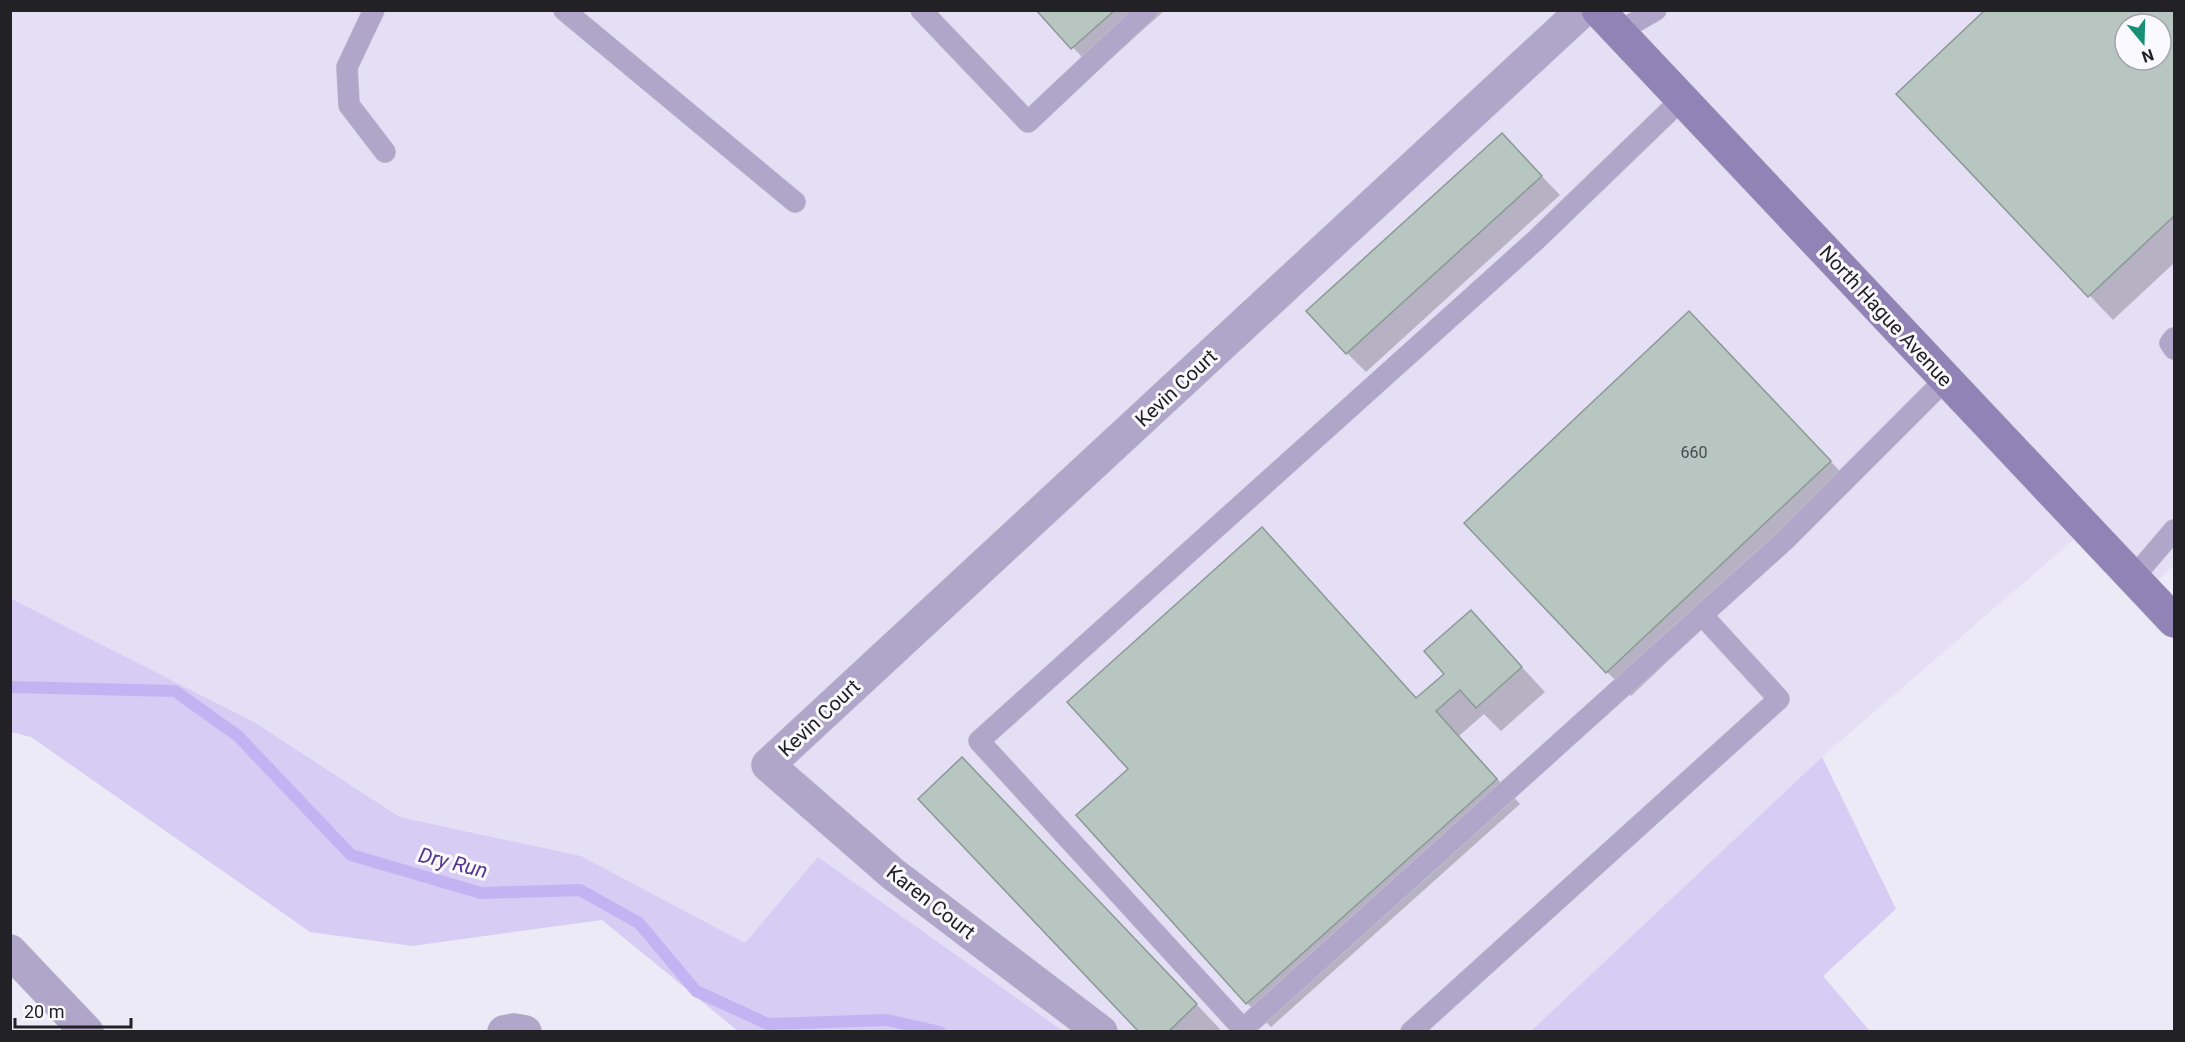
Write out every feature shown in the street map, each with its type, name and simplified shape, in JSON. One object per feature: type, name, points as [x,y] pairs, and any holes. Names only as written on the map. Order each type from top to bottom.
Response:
[{"type":"main road","name":"North Hague Avenue","points":[[1608,21],[2175,621]]},
{"type":"street","name":"Kevin Court","points":[[768,765],[1583,10]]},
{"type":"street","name":"Karen Court","points":[[768,765],[892,874],[1101,1032]]},
{"type":"street","points":[[10,951],[87,1032]]},
{"type":"street","points":[[504,1032],[514,1030],[525,1032]]},
{"type":"lane","points":[[374,10],[348,67],[349,105],[385,152]]},
{"type":"lane","points":[[564,10],[795,202]]},
{"type":"lane","points":[[921,10],[1028,122],[1147,10]]},
{"type":"lane","points":[[1608,21],[1656,10]]},
{"type":"lane","points":[[1682,99],[1537,239],[979,741],[1245,1030],[1785,540],[1946,379]]},
{"type":"lane","points":[[2175,338],[2170,343],[2175,349]]},
{"type":"lane","points":[[2133,578],[2175,530]]},
{"type":"lane","points":[[1411,1032],[1779,699],[1702,615]]},
{"type":"shaded area","points":[[10,11],[2174,11],[2174,565],[2144,594],[2085,530],[1822,757],[1531,1031],[1063,1031],[819,858],[745,943],[581,856],[401,817],[254,722],[11,598]]},
{"type":"shaded area","points":[[10,598],[254,722],[400,817],[581,856],[745,943],[818,857],[1063,1031],[738,1031],[602,920],[412,946],[310,932],[31,737],[11,732]]},
{"type":"shaded area","points":[[1822,757],[1896,909],[1823,976],[1870,1031],[1531,1031]]},
{"type":"building","points":[[1036,10],[1115,10],[1071,49]]},
{"type":"building","points":[[1985,10],[2174,10],[2174,216],[2088,297],[1896,94]]},
{"type":"building","points":[[1502,133],[1542,176],[1346,354],[1306,311]]},
{"type":"building","points":[[1689,311],[1831,461],[1606,673],[1464,523]]},
{"type":"building","points":[[1262,527],[1416,698],[1444,674],[1424,651],[1471,610],[1522,667],[1476,708],[1460,690],[1436,711],[1497,779],[1246,1004],[1076,815],[1128,769],[1067,702]]},
{"type":"building","points":[[962,757],[1197,1004],[1168,1032],[1139,1032],[918,799]]},
{"type":"waterway","name":"Dry Run","points":[[10,687],[175,691],[238,736],[351,855],[481,893],[580,890],[639,923],[696,991],[768,1024],[887,1020],[940,1032]]}]
